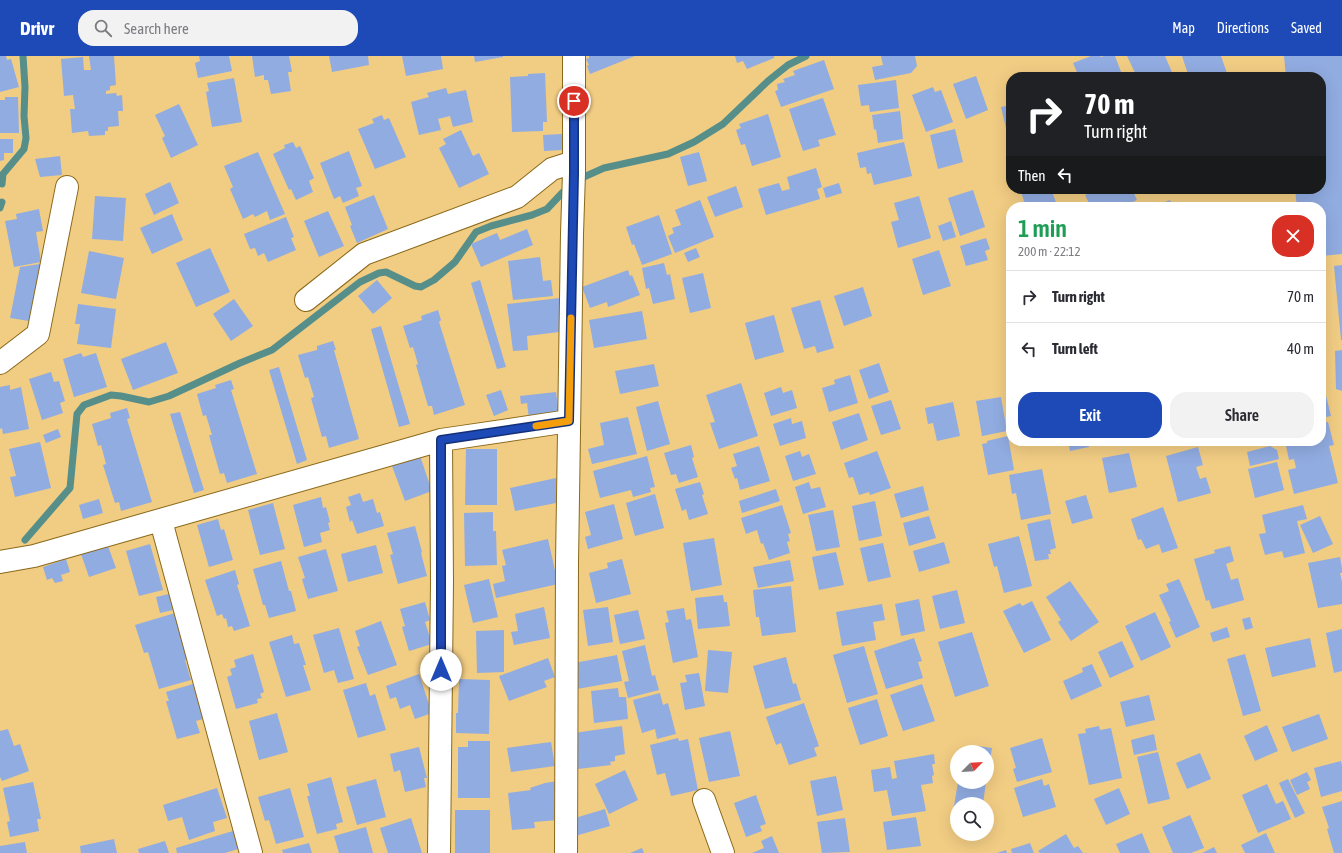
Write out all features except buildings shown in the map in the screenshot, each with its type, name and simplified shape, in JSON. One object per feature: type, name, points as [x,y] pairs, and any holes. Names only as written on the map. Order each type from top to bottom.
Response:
[{"type":"street","points":[[566,853],[569,421],[574,196],[574,56]]},
{"type":"street","points":[[306,300],[364,254],[517,197],[552,169],[574,168]]},
{"type":"street","points":[[0,363],[38,334],[67,187]]},
{"type":"street","points":[[0,562],[34,556],[161,521],[441,440],[569,421]]},
{"type":"street","points":[[439,853],[442,582],[441,440]]},
{"type":"street","points":[[161,521],[251,853]]},
{"type":"street","points":[[704,800],[723,853]]},
{"type":"waterway","points":[[2,184],[3,174],[24,149],[26,138],[23,56]]},
{"type":"waterway","points":[[25,540],[70,488],[77,414],[84,405],[111,395],[149,402],[169,396],[272,350],[360,282],[379,273],[386,272],[415,286],[421,287],[434,280],[455,262],[476,232],[547,209],[563,192],[586,176],[604,168],[668,154],[694,142],[723,124],[768,81],[788,65],[806,56]]},
{"type":"waterway","points":[[0,208],[2,202]]},
{"type":"slow traffic","points":[[536,426],[569,421],[571,318]]},
{"type":"route","points":[[441,670],[441,440],[569,421],[574,101]]}]
